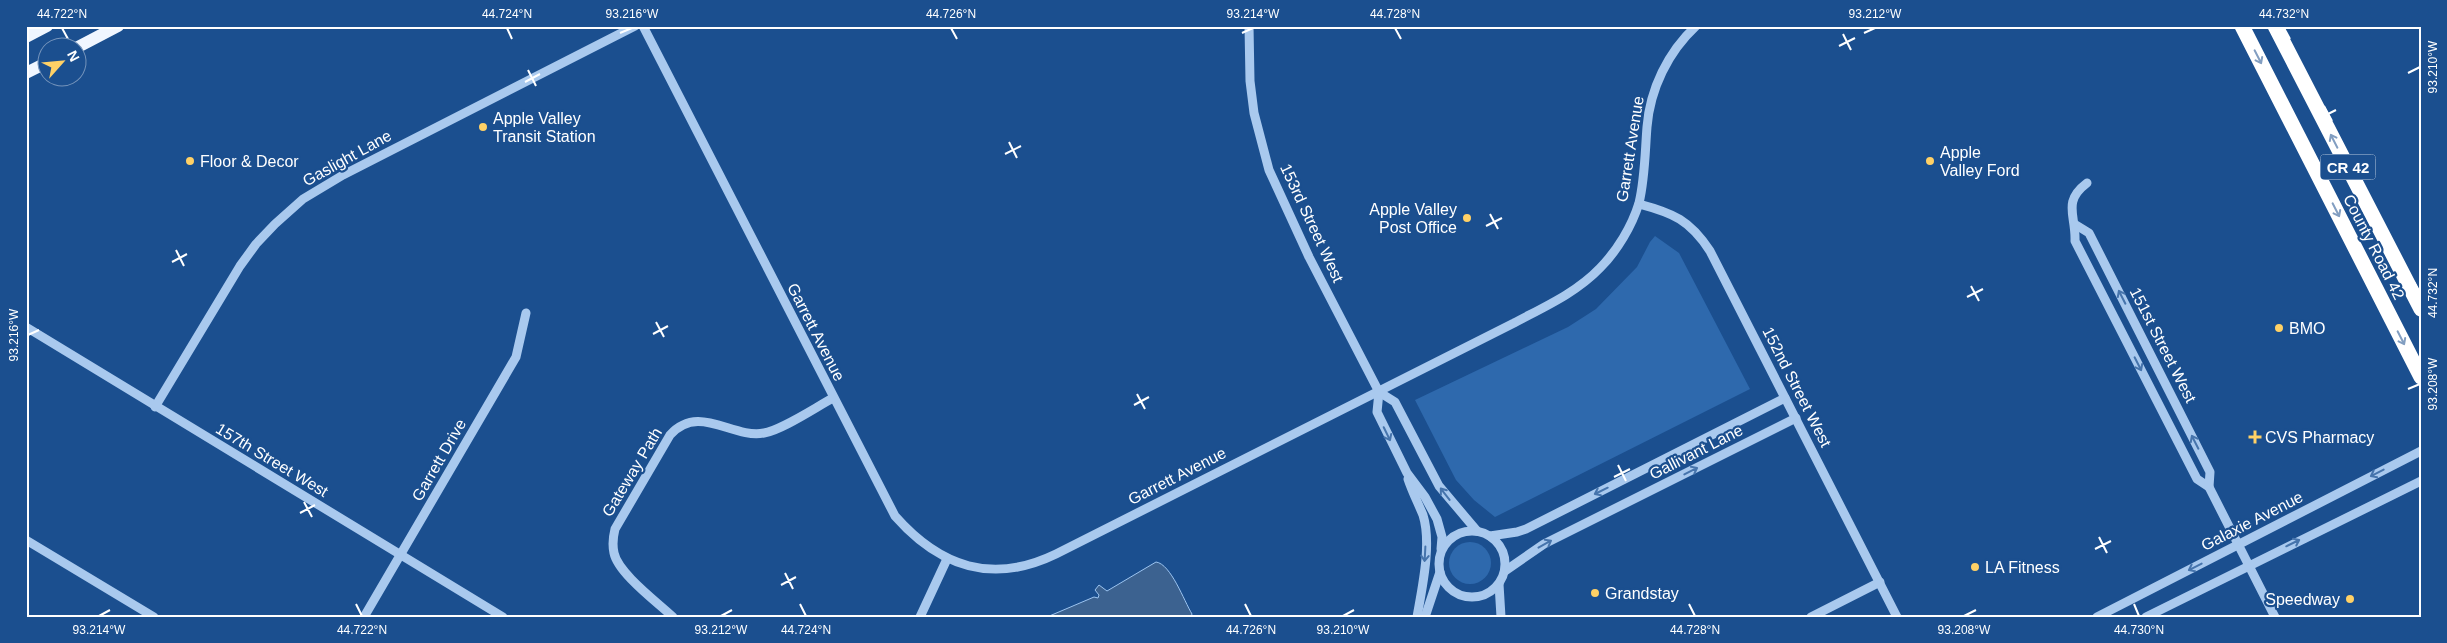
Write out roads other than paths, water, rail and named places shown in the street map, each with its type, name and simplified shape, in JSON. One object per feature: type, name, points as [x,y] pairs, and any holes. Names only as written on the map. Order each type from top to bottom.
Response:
[{"type":"highway","name":"County Road 42","points":[[2242,26],[2421,377]]},
{"type":"highway","name":"County Road 42","points":[[2275,26],[2421,309]]},
{"type":"main road","points":[[26,37],[47,26]]},
{"type":"main road","points":[[88,42],[118,26]]},
{"type":"main road","points":[[26,73],[38,67]]},
{"type":"street","name":"Gaslight Lane","points":[[154,407],[248,255],[275,224],[303,199],[343,175],[635,26]]},
{"type":"street","name":"Garrett Avenue","points":[[643,26],[894,516],[920,542],[947,559],[974,568],[997,570],[1018,568],[1041,561],[1379,392],[1581,286],[1601,267],[1617,246],[1634,217],[1642,186],[1647,125],[1653,95],[1670,57],[1696,26]]},
{"type":"street","name":"153rd Street West","points":[[1249,26],[1248,54],[1253,105],[1270,170],[1309,257],[1379,392],[1395,402],[1439,486],[1477,531]]},
{"type":"street","name":"151st Street West","points":[[2087,183],[2076,191],[2072,202],[2072,214],[2076,225],[2075,241],[2197,479],[2209,487],[2275,617]]},
{"type":"street","name":"152nd Street West","points":[[1638,204],[1677,216],[1701,237],[1897,617]]},
{"type":"street","name":"151st Street West","points":[[2076,225],[2089,234],[2094,242],[2210,472],[2209,487]]},
{"type":"street","name":"Garrett Drive","points":[[364,617],[516,357],[526,313]]},
{"type":"street","name":"157th Street West","points":[[26,327],[154,407],[503,617]]},
{"type":"street","name":"153rd Street West","points":[[1379,392],[1376,412],[1407,474],[1425,497],[1437,519],[1442,538],[1440,555]]},
{"type":"street","name":"Gateway Path","points":[[673,617],[620,565],[614,554],[612,540],[615,529],[627,507],[670,435],[676,428],[690,421],[763,433],[833,398]]},
{"type":"street","name":"Gallivant Lane","points":[[1490,536],[1526,529],[1785,398]]},
{"type":"street","name":"Gallivant Lane","points":[[1505,571],[1544,544],[1796,418]]},
{"type":"street","name":"Galaxie Avenue","points":[[2097,617],[2421,451]]},
{"type":"street","points":[[1407,474],[1423,516],[1426,538],[1423,578],[1417,617]]},
{"type":"street","points":[[2146,617],[2421,481]]},
{"type":"street","points":[[1425,617],[1440,572],[1440,555],[1450,539],[1467,531],[1477,531],[1490,536],[1503,551],[1505,571],[1499,584],[1491,592],[1471,598],[1451,590],[1444,582],[1440,572]]},
{"type":"street","points":[[26,540],[154,617]]},
{"type":"street","points":[[920,617],[947,559]]},
{"type":"street","points":[[1811,617],[1880,582]]},
{"type":"street","points":[[1499,584],[1498,597],[1501,617]]},
{"type":"place","name":"Apple Valley Transit Station","points":[[483,127]]},
{"type":"place","name":"Floor & Decor","points":[[190,161]]},
{"type":"place","name":"Apple Valley Ford","points":[[1930,161]]},
{"type":"place","name":"Apple Valley Post Office","points":[[1467,218]]},
{"type":"place","name":"BMO","points":[[2279,328]]},
{"type":"place","name":"CVS Pharmacy","points":[[2255,437]]},
{"type":"place","name":"LA Fitness","points":[[1975,567]]},
{"type":"place","name":"Grandstay","points":[[1595,593]]},
{"type":"place","name":"Speedway","points":[[2350,599]]}]
